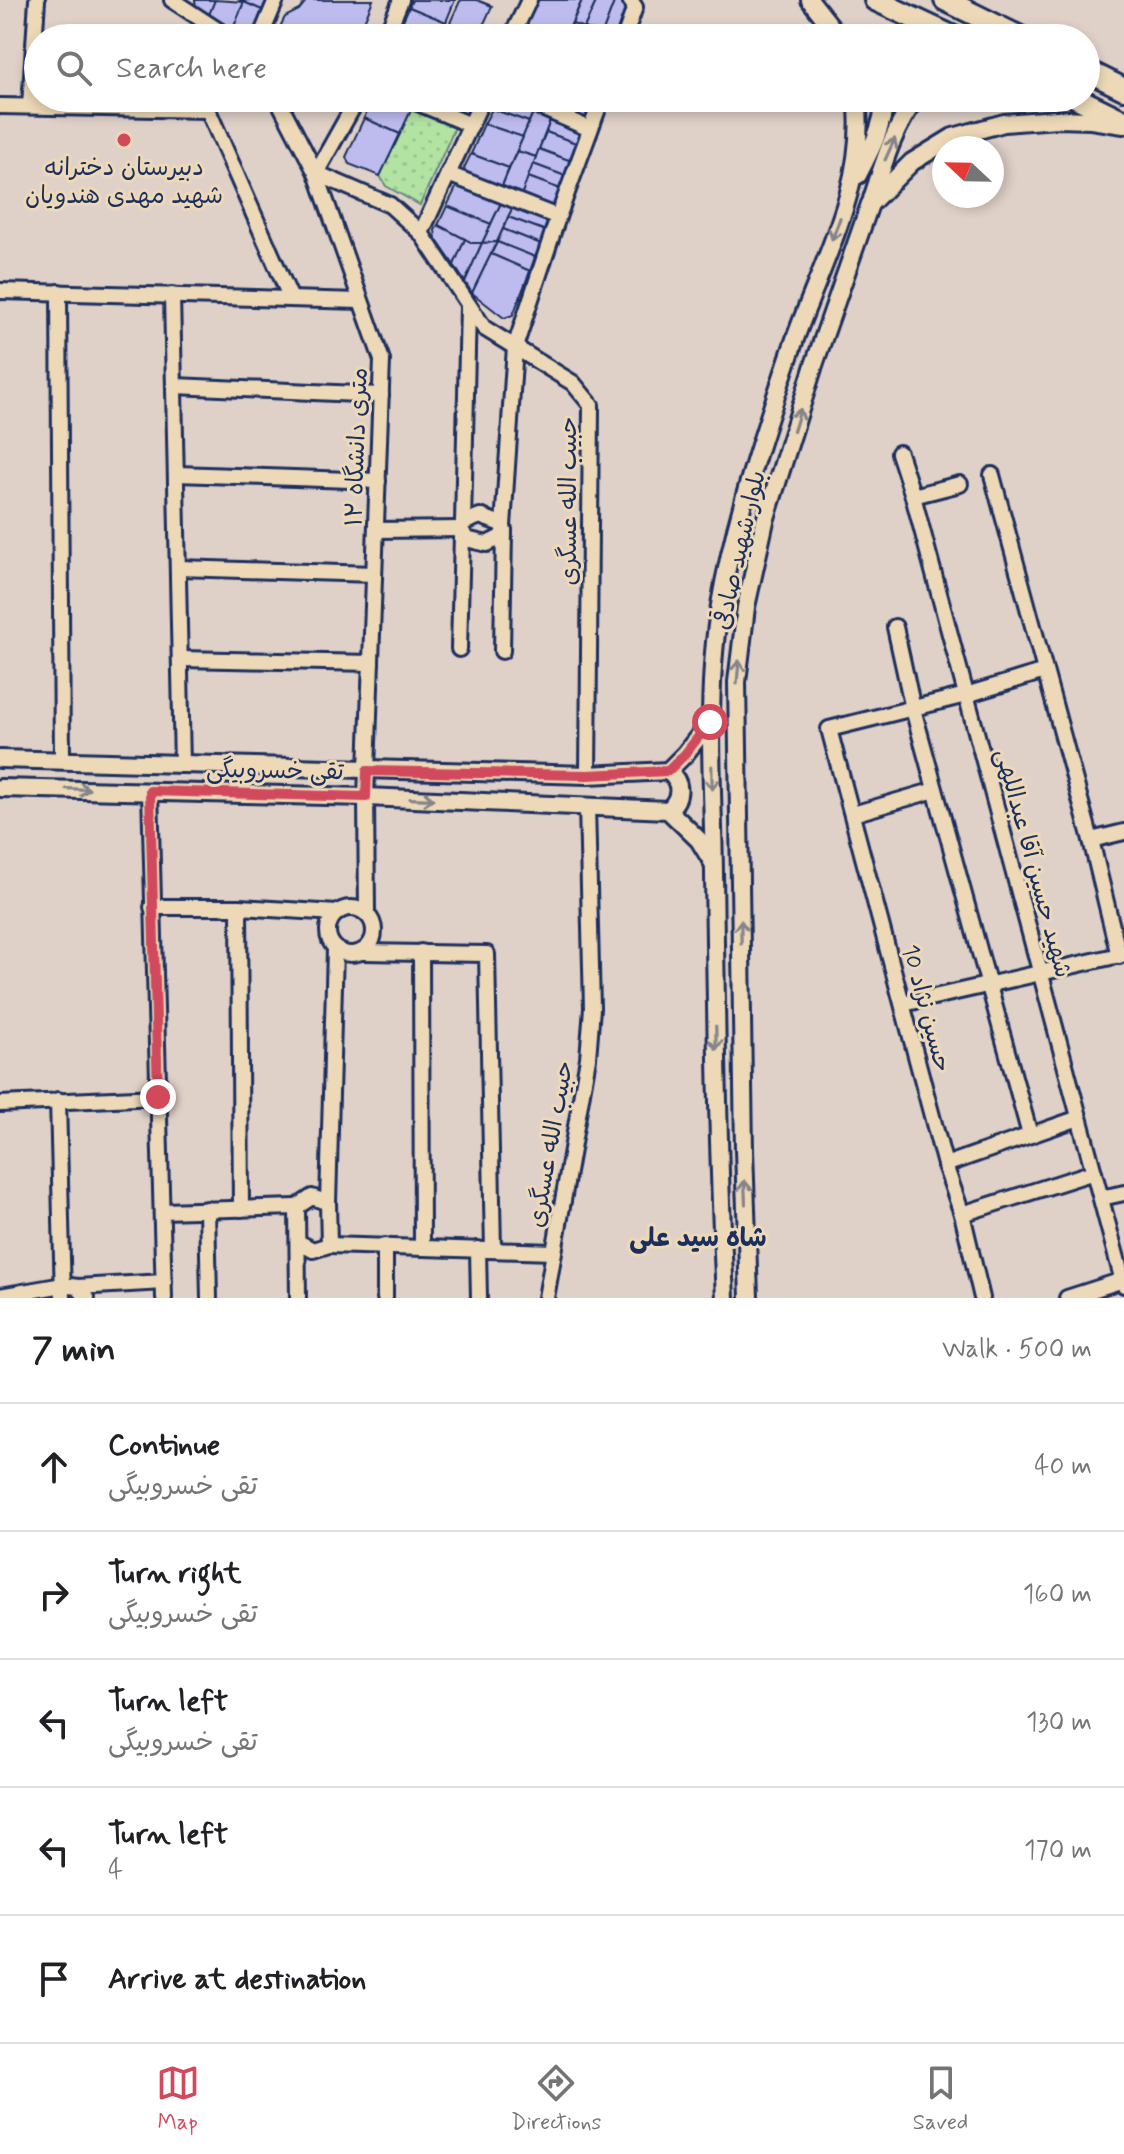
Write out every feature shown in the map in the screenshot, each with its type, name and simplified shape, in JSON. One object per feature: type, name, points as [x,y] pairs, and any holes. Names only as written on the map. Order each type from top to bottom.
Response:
[{"type":"highway","points":[[875,0],[926,24]]},
{"type":"highway","points":[[945,0],[994,24]]},
{"type":"highway","points":[[1100,77],[1124,89]]},
{"type":"highway","points":[[1100,110],[1124,123]]},
{"type":"main road","points":[[810,0],[829,24]]},
{"type":"main road","name":"بلوار شهید صادقی","points":[[725,1298],[718,1159],[710,722],[719,606],[734,538],[795,339],[849,194],[861,126],[859,112]]},
{"type":"main road","points":[[849,194],[877,135],[884,112]]},
{"type":"main road","points":[[870,204],[885,160],[909,112]]},
{"type":"main road","name":"بلوار شهید صادقی","points":[[749,1298],[737,682],[746,607],[765,521],[814,365],[870,204],[912,162],[953,137],[1004,123],[1091,120],[1124,123]]},
{"type":"main road","points":[[710,722],[668,771],[676,779],[679,790],[676,802],[668,810],[699,840],[714,865]]},
{"type":"main road","name":"تقی خسروبیگی","points":[[0,759],[588,775],[668,771]]},
{"type":"main road","name":"تقی خسروبیگی","points":[[0,788],[366,797],[668,810]]},
{"type":"street","points":[[35,24],[37,0]]},
{"type":"street","points":[[172,0],[188,4],[213,24]]},
{"type":"street","points":[[266,24],[276,0]]},
{"type":"street","points":[[391,24],[401,0]]},
{"type":"street","points":[[518,24],[529,0]]},
{"type":"street","points":[[628,24],[633,3]]},
{"type":"street","points":[[0,106],[24,106]]},
{"type":"street","points":[[209,112],[291,299]]},
{"type":"street","name":"۱۲ متری دانشگاه","points":[[284,112],[316,173],[382,360],[366,797],[367,914]]},
{"type":"street","points":[[316,173],[350,112]]},
{"type":"street","points":[[440,112],[471,125]]},
{"type":"street","points":[[421,233],[477,112]]},
{"type":"street","points":[[551,112],[590,129]]},
{"type":"street","points":[[502,651],[503,529],[515,347],[597,112]]},
{"type":"street","name":"حبیب الله عسگری","points":[[316,173],[390,205],[421,233],[484,328],[573,383],[591,405],[588,775]]},
{"type":"street","points":[[448,174],[558,217]]},
{"type":"street","points":[[0,291],[360,301]]},
{"type":"street","points":[[59,292],[62,761]]},
{"type":"street","points":[[172,295],[182,765]]},
{"type":"street","points":[[459,649],[468,307]]},
{"type":"street","points":[[175,386],[381,395]]},
{"type":"street","name":"شهید حسین آقا عبداللهی","points":[[899,453],[1123,1282]]},
{"type":"street","points":[[177,474],[378,481]]},
{"type":"street","points":[[903,1004],[1122,955],[992,475]]},
{"type":"street","points":[[913,496],[960,484]]},
{"type":"street","points":[[376,530],[462,529],[480,516],[494,519],[503,529]]},
{"type":"street","points":[[462,529],[471,542],[487,544],[495,542],[503,529]]},
{"type":"street","points":[[179,568],[374,574]]},
{"type":"street","points":[[895,627],[913,709],[1030,1135]]},
{"type":"street","points":[[180,659],[371,663]]},
{"type":"street","points":[[913,709],[1045,671]]},
{"type":"street","name":"حسین نژاد 10","points":[[913,709],[829,729],[945,1165],[962,1214],[982,1298]]},
{"type":"street","points":[[853,814],[935,790]]},
{"type":"street","points":[[150,791],[164,1298]]},
{"type":"street","name":"حبیب الله عسگری","points":[[546,1298],[588,1058],[592,1008],[587,806]]},
{"type":"street","points":[[1091,840],[1124,832]]},
{"type":"street","points":[[152,907],[239,907],[337,913],[349,908],[367,914],[374,927],[373,941],[363,952]]},
{"type":"street","points":[[239,907],[241,1209]]},
{"type":"street","points":[[329,1245],[335,949],[328,937],[329,924],[337,913]]},
{"type":"street","points":[[335,949],[348,955],[363,952],[487,954],[485,1250],[479,1298]]},
{"type":"street","points":[[421,952],[422,1248]]},
{"type":"street","points":[[0,1104],[158,1097]]},
{"type":"street","points":[[58,1100],[72,1292]]},
{"type":"street","points":[[945,1165],[1079,1118]]},
{"type":"street","points":[[962,1214],[1094,1172]]},
{"type":"street","points":[[1101,1198],[1124,1193]]},
{"type":"street","points":[[162,1211],[297,1207],[312,1197],[328,1203]]},
{"type":"street","points":[[297,1207],[298,1298]]},
{"type":"street","points":[[207,1209],[209,1298]]},
{"type":"street","points":[[298,1242],[313,1250],[329,1245],[553,1252]]},
{"type":"street","points":[[385,1246],[385,1298]]},
{"type":"street","points":[[0,1296],[164,1282]]},
{"type":"street","points":[[1067,1298],[1123,1282]]},
{"type":"green space","points":[[410,112],[422,112],[456,125],[420,205],[386,186],[380,176]]},
{"type":"building","points":[[195,0],[215,0],[209,15],[196,8]]},
{"type":"building","points":[[215,0],[244,2],[235,24],[224,24],[209,15]]},
{"type":"building","points":[[239,0],[268,0],[264,11]]},
{"type":"building","points":[[307,0],[373,0],[363,24],[282,24],[285,17],[299,10]]},
{"type":"building","points":[[412,0],[455,0],[446,22],[409,7]]},
{"type":"building","points":[[477,0],[492,6],[484,24],[449,24],[460,1]]},
{"type":"building","points":[[538,0],[582,0],[571,24],[527,24]]},
{"type":"building","points":[[582,0],[597,0],[586,24],[572,24]]},
{"type":"building","points":[[597,0],[615,0],[606,24],[586,24]]},
{"type":"building","points":[[615,0],[625,0],[629,7],[623,24],[606,24]]},
{"type":"building","points":[[244,2],[264,11],[259,24],[235,24]]},
{"type":"building","points":[[409,7],[446,22],[445,24],[401,24]]},
{"type":"building","points":[[367,112],[410,112],[400,134],[364,118]]},
{"type":"building","points":[[490,112],[501,112],[529,122],[523,137],[484,124]]},
{"type":"building","points":[[501,112],[533,112],[529,122]]},
{"type":"building","points":[[533,112],[551,118],[536,157],[517,151]]},
{"type":"building","points":[[568,112],[591,112],[588,122]]},
{"type":"building","points":[[364,118],[400,134],[380,176],[349,164],[346,157]]},
{"type":"building","points":[[551,118],[581,130],[584,136],[581,145],[546,132]]},
{"type":"building","points":[[484,124],[523,137],[509,168],[471,154]]},
{"type":"building","points":[[546,132],[581,145],[574,162],[539,149]]},
{"type":"building","points":[[539,149],[574,162],[568,177],[533,164]]},
{"type":"building","points":[[517,151],[536,157],[521,196],[501,188]]},
{"type":"building","points":[[471,154],[509,168],[501,188],[467,174],[464,168]]},
{"type":"building","points":[[533,164],[568,177],[563,190],[528,177]]},
{"type":"building","points":[[528,177],[563,190],[557,206],[550,208],[521,196]]},
{"type":"building","points":[[457,186],[502,201],[491,224],[447,206]]},
{"type":"building","points":[[502,201],[514,205],[497,242],[482,243]]},
{"type":"building","points":[[514,205],[551,220],[546,231],[508,217]]},
{"type":"building","points":[[447,206],[491,224],[482,243],[472,243],[438,225]]},
{"type":"building","points":[[508,217],[546,231],[541,244],[503,229]]},
{"type":"building","points":[[438,225],[465,239],[454,265],[436,239]]},
{"type":"building","points":[[503,229],[541,244],[535,257],[497,242]]},
{"type":"building","points":[[465,239],[482,243],[465,282],[454,265]]},
{"type":"building","points":[[497,242],[535,257],[530,271],[491,254]]},
{"type":"building","points":[[497,242],[472,293],[465,282],[482,243]]},
{"type":"building","points":[[491,254],[530,271],[513,315],[504,318],[472,293]]},
{"type":"place","name":"دبیرستان دخترانه شهید مهدی هندویان","points":[[124,140]]},
{"type":"district","name":"شاه سید علی","points":[[698,1237]]},
{"type":"route","points":[[158,1097],[150,791],[366,797],[367,771],[588,775],[668,771],[710,722]]}]
